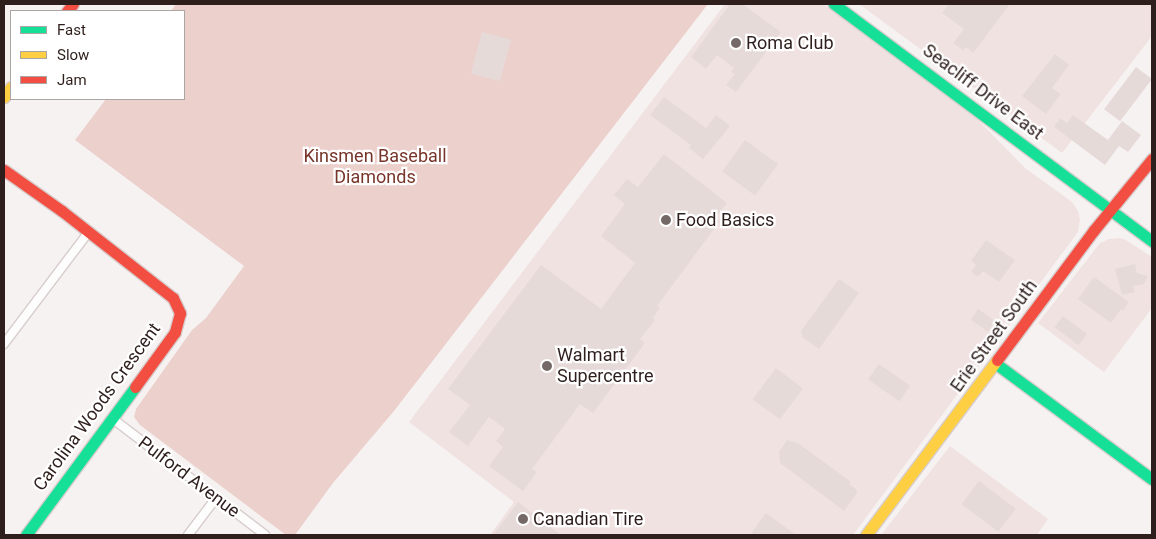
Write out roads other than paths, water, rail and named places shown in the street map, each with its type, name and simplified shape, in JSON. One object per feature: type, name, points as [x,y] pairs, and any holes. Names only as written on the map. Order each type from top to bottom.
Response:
[{"type":"main road","name":"Seacliff Drive East","points":[[834,4],[1152,241]]},
{"type":"main road","name":"Erie Street South","points":[[866,535],[1111,209],[1152,158]]},
{"type":"main road","name":"Carolina Woods Crescent","points":[[4,170],[62,211],[173,298],[180,313],[175,332],[26,535]]},
{"type":"main road","points":[[995,363],[1152,479]]},
{"type":"street","points":[[4,344],[88,233]]},
{"type":"street","name":"Pulford Avenue","points":[[112,419],[265,535]]},
{"type":"street","points":[[188,535],[216,498]]},
{"type":"place","name":"Roma Club","points":[[736,43]]},
{"type":"place","name":"Food Basics","points":[[666,220]]},
{"type":"place","name":"Walmart Supercentre","points":[[547,366]]},
{"type":"place","name":"Canadian Tire","points":[[523,519]]},
{"type":"park label","name":"Kinsmen Baseball Diamonds","points":[[375,167]]}]
